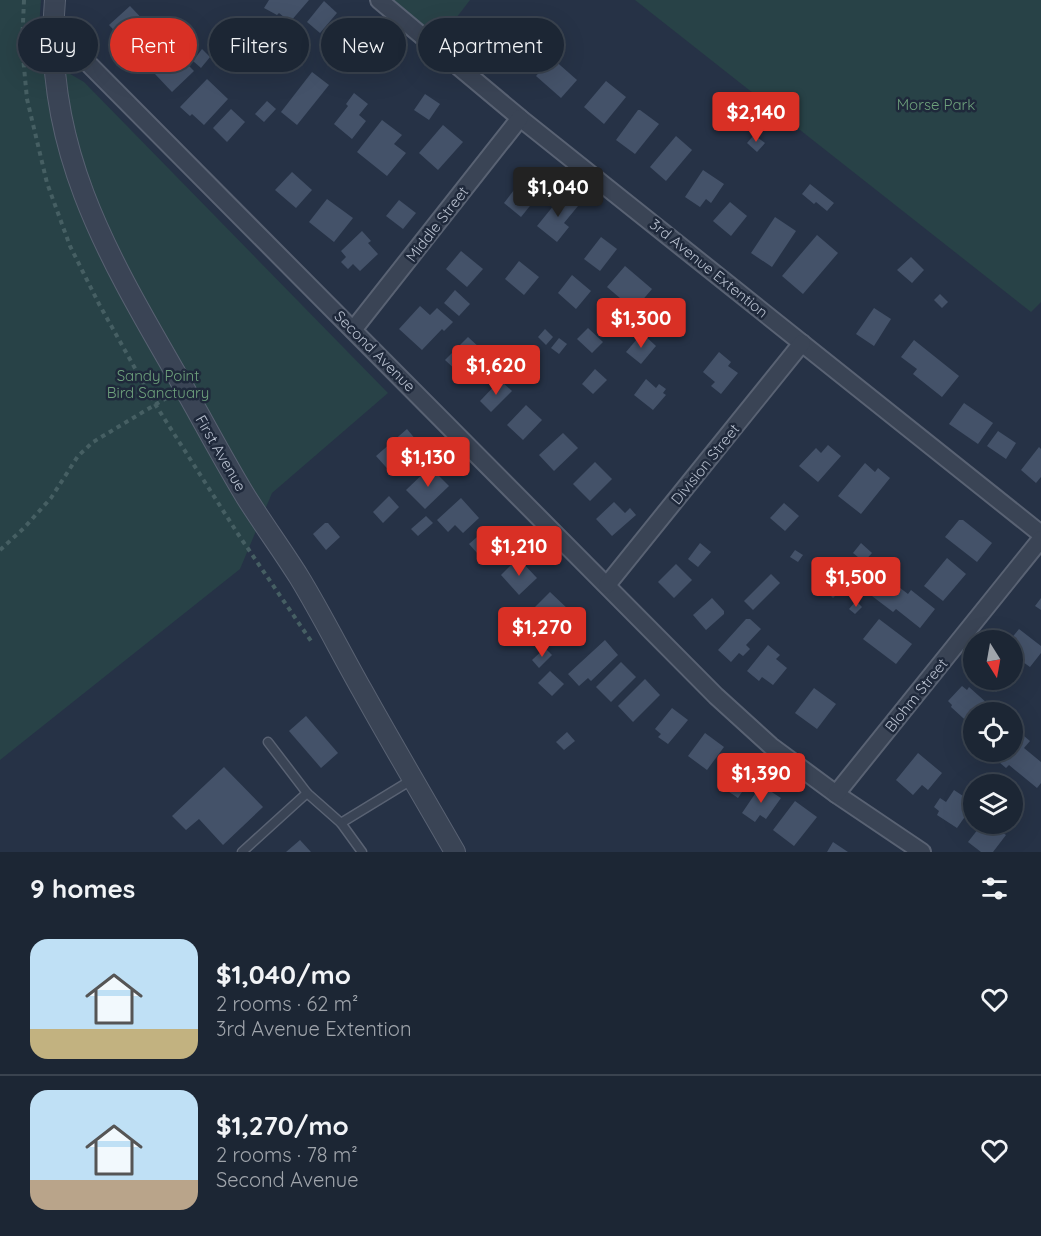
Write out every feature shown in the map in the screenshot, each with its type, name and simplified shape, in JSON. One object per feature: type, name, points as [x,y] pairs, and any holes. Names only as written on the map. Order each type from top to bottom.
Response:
[{"type":"street","name":"First Avenue","points":[[54,18],[55,0]]},
{"type":"street","name":"3rd Avenue Extention","points":[[379,0],[520,118],[1041,534]]},
{"type":"street","name":"First Avenue","points":[[57,72],[64,134],[75,174],[93,219],[121,274],[247,498],[300,579],[455,852]]},
{"type":"street","name":"Second Avenue","points":[[97,72],[716,696],[771,746],[836,794],[922,852]]},
{"type":"street","name":"Middle Street","points":[[353,330],[520,118]]},
{"type":"street","name":"Division Street","points":[[607,585],[802,343]]},
{"type":"street","name":"Blohm Street","points":[[836,794],[1041,539]]},
{"type":"lane","points":[[268,742],[308,793],[341,824],[362,852]]},
{"type":"lane","points":[[341,824],[413,779]]},
{"type":"lane","points":[[242,852],[308,793]]},
{"type":"path","points":[[22,10],[24,0]]},
{"type":"path","points":[[0,550],[51,498],[78,456],[93,442],[184,388]]},
{"type":"green space","name":"Sandy Point Bird Sanctuary","points":[[0,0],[41,0],[40,18],[18,18],[18,72],[67,72],[84,82],[388,393],[272,493],[240,569],[0,760]]},
{"type":"green space","points":[[393,0],[470,0],[456,18],[418,18],[418,21]]},
{"type":"green space","name":"Morse Park","points":[[635,0],[1041,0],[1041,302],[1031,312]]},
{"type":"building","points":[[269,0],[309,0],[293,18],[285,18],[279,13],[277,15],[264,8]]},
{"type":"building","points":[[324,1],[337,13],[333,18],[321,18],[320,33],[309,24],[309,20]]},
{"type":"building","points":[[130,6],[141,18],[117,18]]},
{"type":"building","points":[[202,49],[209,56],[201,68],[197,64],[197,56]]},
{"type":"building","points":[[564,69],[577,80],[561,98],[536,76],[540,72],[564,72]]},
{"type":"building","points":[[157,72],[193,72],[172,92],[155,74]]},
{"type":"building","points":[[312,72],[329,85],[297,125],[281,112]]},
{"type":"building","points":[[207,79],[228,99],[204,125],[180,107]]},
{"type":"building","points":[[606,81],[626,97],[604,124],[584,107]]},
{"type":"building","points":[[354,93],[368,104],[359,115],[366,121],[352,139],[334,124],[348,106],[346,104]]},
{"type":"building","points":[[425,94],[440,104],[429,120],[414,110]]},
{"type":"building","points":[[267,101],[276,109],[264,122],[255,114]]},
{"type":"building","points":[[231,109],[245,122],[227,142],[213,128]]},
{"type":"building","points":[[638,110],[659,124],[635,154],[616,140]]},
{"type":"building","points":[[382,120],[402,135],[394,144],[406,153],[387,176],[357,152]]},
{"type":"building","points":[[443,125],[463,142],[438,170],[419,153]]},
{"type":"building","points":[[754,135],[765,143],[757,152],[747,143]]},
{"type":"building","points":[[676,136],[692,150],[666,181],[650,167]]},
{"type":"building","points":[[703,170],[724,184],[711,203],[706,199],[700,207],[685,197]]},
{"type":"building","points":[[292,172],[312,190],[296,208],[275,190]]},
{"type":"building","points":[[528,172],[546,186],[521,217],[504,203]]},
{"type":"building","points":[[810,184],[834,203],[827,211],[802,194]]},
{"type":"building","points":[[563,194],[578,206],[564,223],[569,227],[557,242],[537,226]]},
{"type":"building","points":[[327,199],[353,218],[334,242],[309,222]]},
{"type":"building","points":[[399,200],[416,213],[403,229],[386,216]]},
{"type":"building","points":[[730,202],[747,216],[731,236],[713,221]]},
{"type":"building","points":[[775,217],[796,231],[772,267],[751,253]]},
{"type":"building","points":[[362,231],[371,241],[368,243],[378,254],[360,271],[353,264],[348,269],[341,262],[346,257],[341,251]]},
{"type":"building","points":[[817,235],[838,253],[803,294],[782,276]]},
{"type":"building","points":[[601,237],[617,249],[600,271],[584,259]]},
{"type":"building","points":[[461,251],[483,269],[467,287],[446,269]]},
{"type":"building","points":[[911,257],[924,270],[912,283],[897,270]]},
{"type":"building","points":[[519,261],[539,277],[524,295],[505,279]]},
{"type":"building","points":[[625,266],[652,289],[634,310],[607,287]]},
{"type":"building","points":[[572,275],[591,291],[576,309],[558,293]]},
{"type":"building","points":[[455,290],[470,304],[459,316],[444,303]]},
{"type":"building","points":[[940,294],[948,302],[942,308],[934,300]]},
{"type":"building","points":[[420,306],[430,315],[437,308],[453,322],[444,331],[442,329],[422,350],[399,329]]},
{"type":"building","points":[[874,308],[891,319],[874,346],[856,334]]},
{"type":"building","points":[[588,328],[603,342],[592,353],[577,339]]},
{"type":"building","points":[[545,329],[553,337],[546,345],[538,337]]},
{"type":"building","points":[[642,333],[656,346],[641,364],[626,352]]},
{"type":"building","points":[[468,337],[481,349],[472,358],[476,362],[468,369],[464,366],[458,372],[445,360]]},
{"type":"building","points":[[559,338],[567,344],[559,354],[551,348]]},
{"type":"building","points":[[914,340],[959,376],[942,397],[913,374],[917,369],[901,357]]},
{"type":"building","points":[[719,352],[731,362],[728,366],[738,373],[721,394],[711,386],[715,382],[703,372]]},
{"type":"building","points":[[595,369],[607,380],[593,394],[582,384]]},
{"type":"building","points":[[646,379],[656,388],[659,384],[666,389],[663,393],[666,395],[653,410],[634,395]]},
{"type":"building","points":[[500,380],[512,391],[491,412],[480,401]]},
{"type":"building","points":[[964,403],[993,423],[978,444],[949,424]]},
{"type":"building","points":[[526,405],[542,420],[523,440],[507,425]]},
{"type":"building","points":[[407,429],[416,440],[412,444],[421,453],[394,476],[376,456]]},
{"type":"building","points":[[998,431],[1016,443],[1006,459],[987,446]]},
{"type":"building","points":[[563,433],[578,448],[554,471],[539,455]]},
{"type":"building","points":[[828,445],[841,456],[818,482],[799,466],[816,448],[821,453]]},
{"type":"building","points":[[1039,447],[1041,449],[1041,477],[1036,483],[1021,470]]},
{"type":"building","points":[[595,462],[612,479],[590,501],[573,484]]},
{"type":"building","points":[[865,463],[875,472],[878,468],[890,478],[861,514],[838,496]]},
{"type":"building","points":[[430,467],[449,486],[425,509],[406,490]]},
{"type":"building","points":[[389,496],[399,507],[383,523],[373,512]]},
{"type":"building","points":[[461,498],[479,518],[463,533],[455,525],[448,532],[437,520]]},
{"type":"building","points":[[614,502],[625,513],[630,508],[636,515],[612,536],[596,519]]},
{"type":"building","points":[[784,503],[799,516],[785,531],[770,518]]},
{"type":"building","points":[[426,516],[433,523],[418,536],[411,529]]},
{"type":"building","points":[[959,520],[963,520],[992,543],[977,562],[945,537]]},
{"type":"building","points":[[328,523],[340,537],[326,550],[313,534]]},
{"type":"building","points":[[488,530],[504,548],[487,564],[469,544]]},
{"type":"building","points":[[700,543],[711,552],[698,567],[688,559]]},
{"type":"building","points":[[861,543],[872,553],[864,562],[853,553]]},
{"type":"building","points":[[795,550],[803,555],[798,562],[790,557]]},
{"type":"building","points":[[518,558],[537,578],[519,595],[501,575]]},
{"type":"building","points":[[947,558],[966,574],[943,601],[924,586]]},
{"type":"building","points":[[676,564],[692,580],[674,598],[658,582]]},
{"type":"building","points":[[771,574],[780,583],[753,610],[744,601]]},
{"type":"building","points":[[887,578],[908,594],[911,590],[935,609],[920,628],[896,609],[893,612],[872,596]]},
{"type":"building","points":[[835,587],[839,592],[833,598],[827,592]]},
{"type":"building","points":[[550,592],[570,611],[546,634],[533,622],[540,616],[533,609]]},
{"type":"building","points":[[712,598],[724,614],[706,630],[693,615]]},
{"type":"building","points":[[1041,598],[1041,610],[1035,606]]},
{"type":"building","points":[[856,601],[862,607],[855,614],[849,609]]},
{"type":"building","points":[[746,619],[750,619],[761,629],[746,645],[750,649],[743,656],[739,653],[731,662],[718,650]]},
{"type":"building","points":[[879,619],[912,644],[896,664],[863,639]]},
{"type":"building","points":[[1023,632],[1041,646],[1041,653],[1030,667],[1023,662]]},
{"type":"building","points":[[605,640],[618,655],[591,681],[588,678],[579,686],[568,674]]},
{"type":"building","points":[[768,645],[780,655],[776,659],[787,668],[773,685],[762,677],[759,681],[747,671]]},
{"type":"building","points":[[545,648],[552,655],[539,668],[532,660]]},
{"type":"building","points":[[621,662],[636,677],[611,702],[596,687]]},
{"type":"building","points":[[550,671],[564,684],[552,696],[538,683]]},
{"type":"building","points":[[645,679],[660,695],[633,722],[618,706]]},
{"type":"building","points":[[962,686],[963,690],[972,690],[986,702],[963,702],[963,718],[948,701]]},
{"type":"building","points":[[814,688],[836,704],[817,729],[795,713]]},
{"type":"building","points":[[672,708],[688,720],[668,744],[658,737],[661,734],[655,729]]},
{"type":"building","points":[[306,716],[338,753],[321,768],[289,731]]},
{"type":"building","points":[[567,732],[575,741],[564,750],[556,742]]},
{"type":"building","points":[[705,733],[724,747],[707,770],[688,756]]},
{"type":"building","points":[[1023,735],[1030,741],[1024,748],[1041,762],[1041,783],[1037,788],[1023,774],[1009,765],[1006,768],[999,762],[1023,762]]},
{"type":"building","points":[[918,753],[942,773],[928,790],[922,785],[913,795],[896,780]]},
{"type":"building","points":[[742,760],[750,765],[746,772],[752,777],[738,798],[719,785],[733,763],[738,766]]},
{"type":"building","points":[[224,767],[263,807],[223,845],[199,819],[186,830],[172,816]]},
{"type":"building","points":[[761,785],[781,798],[766,819],[760,815],[755,822],[742,813]]},
{"type":"building","points":[[954,790],[963,796],[963,819],[957,828],[937,815],[939,811],[934,807],[940,798],[946,802]]},
{"type":"building","points":[[795,801],[817,817],[794,846],[773,830]]},
{"type":"building","points":[[974,834],[1006,835],[993,852],[981,852],[968,842]]},
{"type":"building","points":[[300,840],[311,852],[286,852]]},
{"type":"building","points":[[833,842],[848,852],[827,852]]}]
